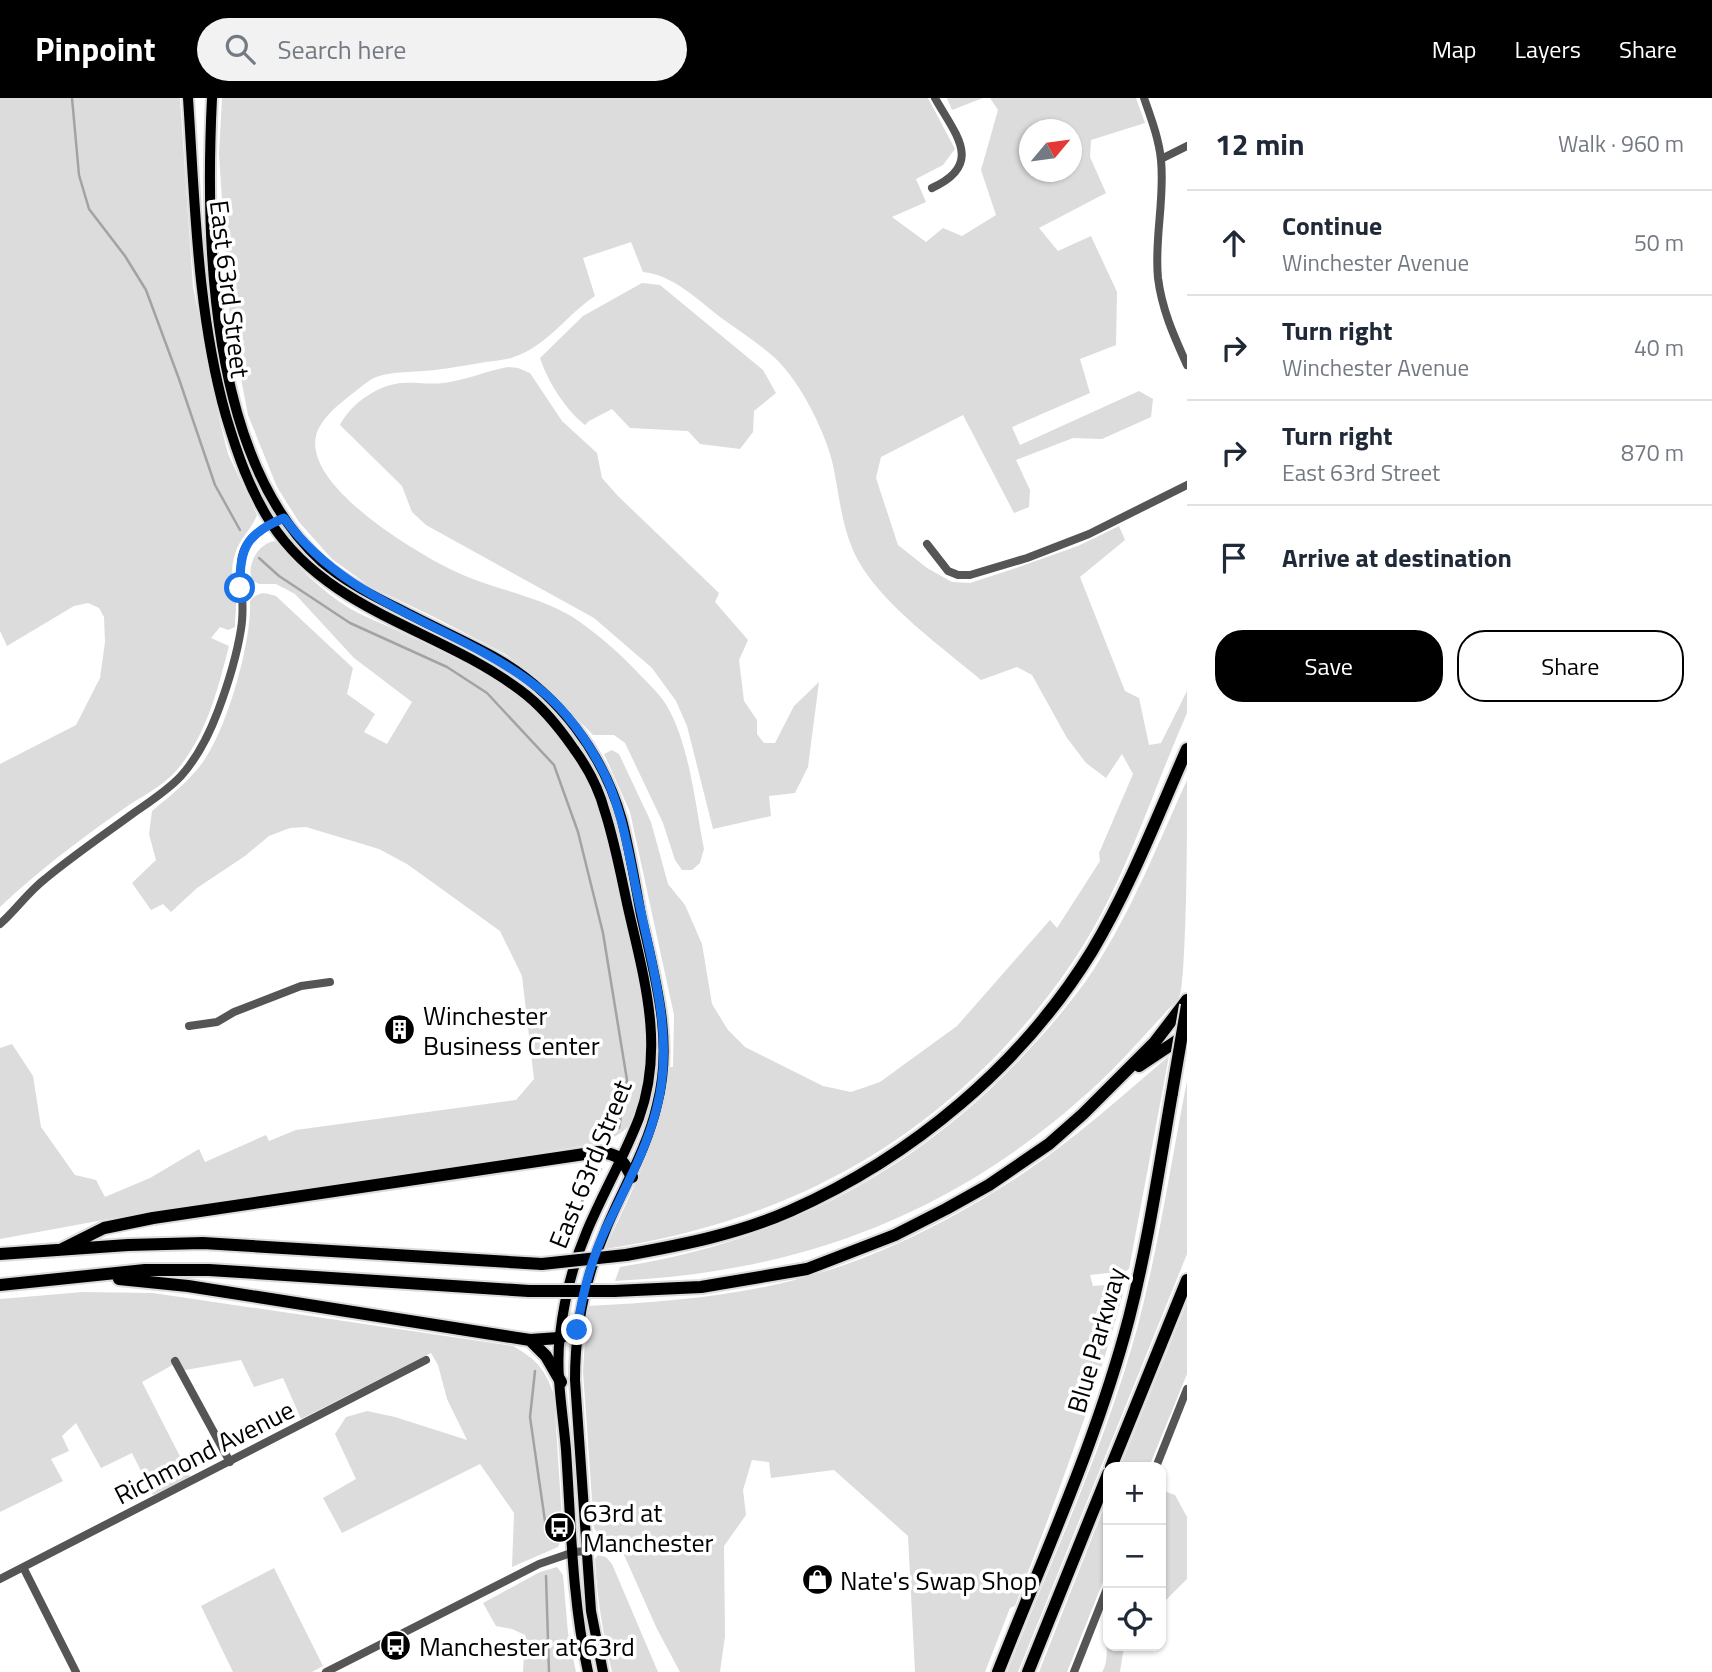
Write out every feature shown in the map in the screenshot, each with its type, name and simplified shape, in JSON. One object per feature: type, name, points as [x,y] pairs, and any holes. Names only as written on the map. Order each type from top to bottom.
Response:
[{"type":"highway","points":[[0,1254],[203,1243],[542,1264],[626,1255],[688,1244],[789,1211],[832,1190],[895,1153],[985,1082],[1034,1030],[1092,950],[1132,876],[1187,749]]},
{"type":"highway","points":[[0,1285],[145,1270],[209,1270],[529,1291],[614,1292],[701,1287],[807,1269],[895,1235],[947,1209],[999,1178],[1049,1143],[1119,1081],[1187,1003]]},
{"type":"highway","name":"Blue Parkway","points":[[998,1672],[1093,1433],[1118,1356],[1142,1262],[1187,1003]]},
{"type":"highway","points":[[1119,1081],[1187,1034]]},
{"type":"highway","points":[[62,1249],[104,1228],[209,1209],[598,1152],[612,1153],[622,1160],[632,1177]]},
{"type":"highway","points":[[91,1276],[200,1288],[530,1340],[559,1338],[577,1330]]},
{"type":"highway","name":"Blue Parkway","points":[[1113,1462],[1187,1280]]},
{"type":"highway","points":[[530,1340],[546,1356],[561,1382]]},
{"type":"highway","points":[[1028,1672],[1103,1486]]},
{"type":"main road","name":"East 63rd Street","points":[[188,98],[203,295],[215,376],[235,446],[250,485],[271,524],[304,562],[340,591],[368,608],[465,656],[523,691],[557,724],[587,767],[607,815],[649,997],[653,1043],[648,1083],[639,1116],[622,1160],[579,1250],[567,1292],[559,1338],[574,1552],[582,1642],[588,1672]]},
{"type":"main road","name":"East 63rd Street","points":[[212,98],[209,148],[214,287],[227,367],[242,429],[260,475],[284,518],[321,561],[359,589],[499,659],[532,683],[566,715],[585,740],[605,776],[621,819],[664,1035],[662,1084],[657,1109],[632,1177],[595,1255],[577,1330],[575,1380],[590,1611],[603,1672]]},
{"type":"street","points":[[932,188],[946,181],[960,166],[963,148],[935,98]]},
{"type":"street","points":[[1144,98],[1161,159],[1162,181],[1156,251],[1158,279],[1167,322],[1187,365]]},
{"type":"street","points":[[1161,159],[1187,146]]},
{"type":"street","points":[[927,544],[948,570],[958,576],[970,575],[1027,558],[1089,534],[1187,485]]},
{"type":"street","points":[[0,924],[45,879],[164,792],[193,761],[206,739],[218,709],[241,630],[243,610],[240,566],[245,548],[250,538],[284,518]]},
{"type":"street","points":[[189,1026],[217,1022],[234,1012],[301,986],[330,982]]},
{"type":"street","name":"Richmond Avenue","points":[[0,1579],[426,1360]]},
{"type":"street","points":[[175,1361],[230,1462]]},
{"type":"street","points":[[1158,1462],[1187,1389]]},
{"type":"street","points":[[326,1672],[539,1563],[574,1552],[587,1551]]},
{"type":"street","points":[[23,1567],[76,1672]]},
{"type":"street","points":[[1073,1672],[1107,1588]]},
{"type":"shaded area","points":[[0,98],[180,98],[193,287],[228,454],[257,515],[239,544],[233,561],[235,627],[228,630],[220,627],[211,638],[229,646],[211,708],[190,752],[168,779],[75,844],[0,907],[0,764],[76,725],[100,678],[105,642],[104,617],[99,608],[88,603],[74,606],[7,646],[0,631]]},
{"type":"shaded area","points":[[222,98],[928,98],[955,149],[943,165],[916,179],[926,202],[892,217],[926,242],[943,228],[962,236],[996,215],[981,170],[998,110],[990,98],[1136,98],[1145,123],[1091,140],[1090,157],[1106,193],[1039,228],[1058,251],[1091,236],[1117,292],[1116,345],[1080,359],[1090,393],[1012,427],[1020,445],[1139,391],[1153,399],[1151,417],[1102,439],[1073,438],[1016,460],[1030,490],[1029,507],[1014,513],[963,415],[881,457],[876,478],[898,545],[927,568],[952,582],[970,583],[1016,568],[1078,546],[1119,526],[1125,540],[1080,577],[1125,691],[1139,698],[1149,745],[1161,743],[1187,691],[1187,713],[1123,868],[1099,918],[1046,999],[1014,1037],[979,1073],[902,1136],[818,1185],[741,1216],[660,1239],[605,1249],[636,1183],[661,1115],[670,1067],[673,1067],[674,1015],[630,812],[604,754],[612,750],[619,754],[651,822],[668,884],[685,905],[702,944],[712,1004],[728,1030],[745,1047],[823,1086],[851,1092],[880,1082],[957,1026],[1050,920],[1057,928],[1100,861],[1099,853],[1133,774],[1122,754],[1106,778],[1086,763],[1067,738],[1032,675],[1017,667],[981,680],[898,610],[870,578],[853,551],[845,527],[830,452],[811,408],[794,380],[768,352],[684,289],[664,278],[643,272],[631,242],[583,258],[595,296],[535,346],[507,359],[437,370],[393,373],[372,379],[329,414],[320,426],[315,446],[322,468],[338,490],[386,530],[452,570],[542,602],[571,616],[618,653],[659,695],[675,722],[681,739],[691,776],[704,849],[700,863],[692,870],[682,870],[675,860],[663,823],[625,743],[614,735],[593,735],[536,677],[505,654],[369,586],[332,559],[299,522],[277,487],[248,415],[230,322],[219,154]]},
{"type":"shaded area","points":[[947,98],[983,98],[952,110]]},
{"type":"shaded area","points":[[642,283],[660,285],[763,370],[776,393],[754,411],[753,432],[740,449],[700,444],[688,431],[630,428],[612,409],[585,425],[552,386],[540,358],[583,316]]},
{"type":"shaded area","points":[[508,367],[530,373],[562,421],[597,453],[602,478],[719,593],[715,602],[748,640],[739,660],[744,701],[757,720],[757,734],[764,743],[775,743],[794,706],[819,682],[808,767],[795,793],[769,796],[771,816],[713,829],[687,726],[676,701],[652,668],[594,618],[426,525],[412,512],[402,486],[340,425],[356,404],[387,386],[401,383],[444,383]]},
{"type":"shaded area","points":[[275,541],[338,601],[453,657],[493,679],[529,705],[546,720],[575,758],[592,789],[602,819],[638,966],[647,1059],[635,1116],[621,1132],[609,1139],[588,1145],[152,1211],[0,1239],[0,1048],[12,1044],[33,1076],[41,1127],[75,1175],[96,1180],[105,1197],[150,1178],[199,1149],[205,1162],[266,1135],[269,1141],[296,1130],[516,1100],[534,1079],[522,976],[500,931],[407,864],[379,849],[306,827],[290,828],[269,836],[245,856],[197,888],[171,912],[163,904],[151,910],[132,883],[156,860],[149,834],[152,811],[198,769],[221,729],[247,639],[250,601],[256,595],[265,593],[276,596],[353,668],[347,694],[375,714],[364,732],[387,744],[412,702],[354,658],[295,594],[276,584],[259,584],[252,581],[251,568],[255,556],[263,546]]},
{"type":"shaded area","points":[[1187,780],[1185,923],[1179,997],[1111,1071],[1057,1119],[1001,1160],[944,1195],[883,1224],[820,1247],[755,1264],[687,1275],[615,1281],[620,1267],[678,1256],[735,1240],[789,1220],[840,1196],[890,1167],[937,1134],[982,1097],[1052,1024],[1094,969],[1132,900]]},
{"type":"shaded area","points":[[1169,1056],[1129,1269],[1090,1275],[1093,1286],[1118,1284],[1124,1290],[1113,1330],[1045,1528],[1015,1606],[1010,1608],[985,1672],[915,1672],[908,1536],[834,1470],[771,1478],[769,1462],[752,1460],[743,1490],[746,1515],[724,1546],[725,1636],[720,1672],[680,1672],[657,1629],[621,1548],[599,1535],[594,1528],[583,1372],[587,1306],[683,1299],[755,1289],[811,1275],[876,1253],[969,1207],[1028,1170]]},
{"type":"shaded area","points":[[1187,1081],[1187,1254],[1018,1672],[1007,1672],[1094,1457],[1125,1369],[1152,1265]]},
{"type":"shaded area","points":[[83,1292],[153,1293],[513,1346],[539,1366],[554,1395],[563,1536],[558,1547],[512,1567],[514,1513],[480,1464],[342,1533],[323,1498],[356,1479],[335,1434],[346,1417],[367,1411],[467,1440],[447,1399],[438,1365],[431,1353],[301,1419],[283,1378],[254,1387],[241,1360],[180,1371],[176,1363],[142,1382],[191,1478],[153,1495],[132,1453],[101,1468],[76,1423],[62,1436],[69,1451],[51,1459],[63,1481],[0,1512],[0,1299]]},
{"type":"shaded area","points":[[1187,1302],[1187,1374],[1151,1462],[1122,1462]]},
{"type":"shaded area","points":[[1166,1492],[1175,1495],[1187,1517],[1187,1579],[1166,1600]]},
{"type":"shaded area","points":[[1103,1510],[1103,1582],[1067,1672],[1039,1672]]},
{"type":"shaded area","points":[[598,1555],[606,1557],[612,1564],[658,1672],[612,1672],[599,1602],[595,1559]]},
{"type":"shaded area","points":[[557,1567],[563,1575],[568,1633],[576,1672],[523,1672],[525,1635],[496,1626],[483,1603],[540,1572]]},
{"type":"shaded area","points":[[274,1568],[323,1666],[312,1672],[233,1672],[201,1606]]},
{"type":"shaded area","points":[[1106,1651],[1123,1651],[1120,1672],[1102,1672]]},
{"type":"waterway","points":[[72,98],[79,175],[89,209],[125,256],[146,290],[215,485],[240,530]]},
{"type":"waterway","points":[[259,558],[279,576],[350,623],[447,667],[487,693],[554,765],[578,832],[603,933],[627,1080],[619,1128]]},
{"type":"waterway","points":[[567,1236],[588,1188],[601,1169]]},
{"type":"waterway","points":[[535,1371],[530,1417],[547,1535]]},
{"type":"waterway","points":[[546,1576],[549,1672]]},
{"type":"place","name":"Winchester Business Center","points":[[400,1030]]},
{"type":"place","name":"63rd at Manchester","points":[[560,1527]]},
{"type":"place","name":"Nate's Swap Shop","points":[[817,1580]]},
{"type":"place","name":"Manchester at 63rd","points":[[396,1646]]},
{"type":"route","points":[[240,588],[240,566],[250,538],[284,518],[321,561],[359,589],[499,659],[532,683],[566,715],[585,740],[605,776],[621,819],[661,1010],[664,1060],[657,1109],[632,1177],[595,1255],[577,1330]]}]
